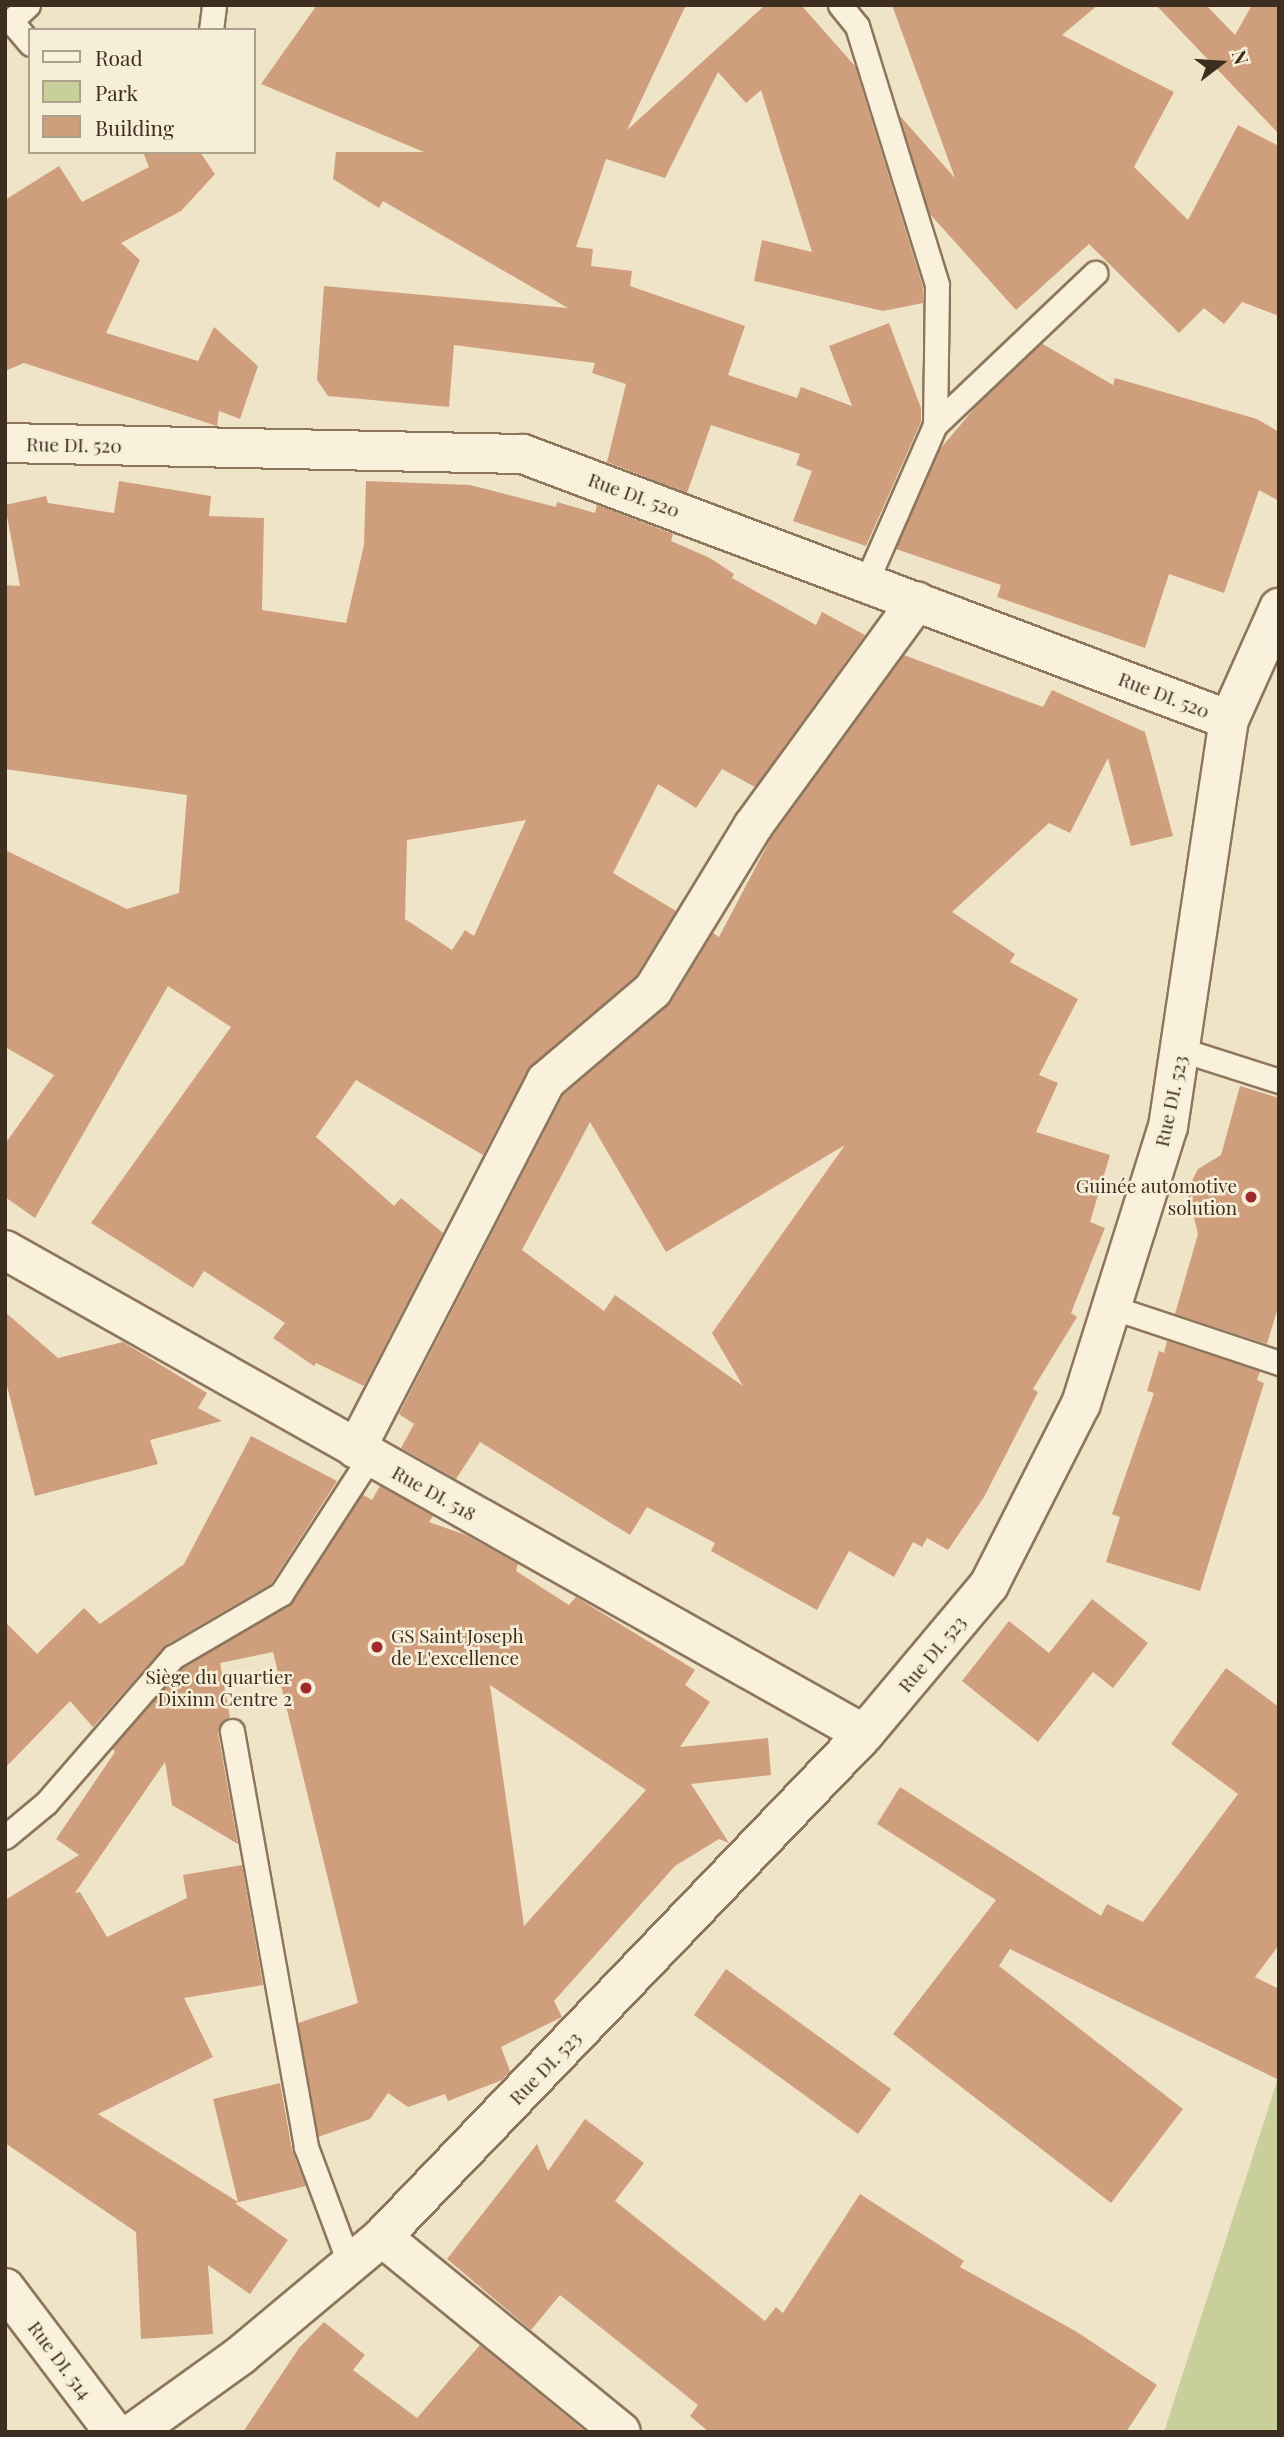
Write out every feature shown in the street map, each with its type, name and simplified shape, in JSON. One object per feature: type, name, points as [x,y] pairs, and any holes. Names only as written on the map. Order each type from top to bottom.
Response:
[{"type":"street","name":"Rue DI. 520","points":[[5,443],[523,454],[1229,720]]},
{"type":"street","points":[[363,1453],[546,1081],[653,990],[753,825],[917,601]]},
{"type":"street","name":"Rue DI. 523","points":[[134,2432],[241,2356],[351,2268],[864,1734],[989,1585],[1081,1404],[1168,1127],[1182,1050],[1229,720],[1279,608]]},
{"type":"street","name":"Rue DI. 518","points":[[5,1250],[864,1734]]},
{"type":"street","points":[[382,2237],[621,2432]]},
{"type":"street","name":"Rue DI. 514","points":[[5,2288],[114,2432]]},
{"type":"lane","points":[[28,5],[12,21],[28,41]]},
{"type":"lane","points":[[211,28],[214,5]]},
{"type":"lane","points":[[840,5],[857,26],[937,285],[935,425]]},
{"type":"lane","points":[[866,582],[935,425],[1095,273]]},
{"type":"lane","points":[[1182,1050],[1279,1081]]},
{"type":"lane","points":[[1111,1307],[1279,1363]]},
{"type":"lane","points":[[5,1837],[46,1803],[173,1657],[281,1594],[363,1453]]},
{"type":"lane","points":[[232,1731],[306,2147],[351,2268]]},
{"type":"green space","points":[[1279,2075],[1279,2432],[1164,2432]]},
{"type":"building","points":[[317,5],[686,5],[627,130],[765,5],[801,5],[855,66],[923,287],[923,303],[883,311],[754,281],[762,240],[812,252],[761,90],[746,103],[718,72],[665,178],[606,159],[576,247],[593,249],[591,266],[632,271],[630,286],[745,326],[728,375],[797,398],[801,387],[852,406],[829,346],[889,323],[921,408],[921,422],[866,546],[793,521],[812,471],[796,465],[800,454],[711,425],[687,493],[607,462],[626,384],[592,373],[595,363],[454,345],[449,407],[328,396],[317,380],[324,286],[568,308],[383,201],[379,208],[333,179],[336,152],[424,152],[261,84]]},
{"type":"building","points":[[892,5],[1098,5],[1062,35],[1174,92],[1134,167],[1188,220],[1238,125],[1279,146],[1279,316],[1242,302],[1224,324],[1204,308],[1179,333],[1089,244],[1016,310],[929,213],[900,116],[955,178]]},
{"type":"building","points":[[1156,5],[1206,5],[1235,35],[1252,5],[1279,5],[1279,134]]},
{"type":"building","points":[[144,154],[201,154],[215,174],[181,211],[121,243],[140,260],[106,333],[198,361],[214,327],[258,366],[240,419],[219,411],[217,426],[24,363],[5,371],[5,200],[59,166],[82,202],[149,167]]},
{"type":"building","points":[[1041,343],[1113,385],[1115,378],[1257,419],[1279,432],[1279,501],[1259,490],[1224,593],[1169,574],[1145,648],[997,597],[1001,585],[896,549],[940,449],[978,404]]},
{"type":"building","points":[[119,481],[211,496],[209,516],[264,518],[262,610],[346,623],[364,545],[366,481],[470,485],[556,507],[557,502],[595,513],[597,505],[673,534],[671,541],[710,558],[734,574],[732,578],[816,625],[822,612],[865,635],[755,787],[722,769],[696,808],[658,784],[613,873],[676,911],[636,976],[527,1071],[483,1155],[356,1080],[316,1137],[394,1206],[401,1198],[443,1233],[364,1386],[316,1363],[314,1366],[273,1338],[285,1323],[204,1271],[193,1288],[91,1223],[231,1027],[168,986],[35,1218],[5,1197],[5,1144],[54,1075],[5,1047],[5,850],[127,909],[179,893],[187,795],[5,769],[5,585],[20,586],[5,505],[46,496],[48,503],[114,513]],"holes":[[[526,820],[474,936],[465,930],[452,950],[405,919],[407,840]]]},
{"type":"building","points":[[904,655],[1043,707],[1052,690],[1145,732],[1173,836],[1131,846],[1108,758],[1070,833],[1049,823],[952,912],[1015,954],[1010,962],[1078,999],[1039,1075],[1058,1083],[1036,1132],[1110,1155],[1090,1222],[1105,1228],[1071,1313],[1077,1317],[1033,1389],[1038,1392],[984,1497],[948,1550],[927,1538],[922,1547],[913,1542],[894,1577],[849,1551],[817,1610],[711,1551],[715,1543],[647,1507],[630,1535],[480,1442],[456,1479],[401,1448],[414,1424],[399,1414],[563,1095],[671,1002],[713,933],[719,937],[771,838]],"holes":[[[590,1122],[666,1252],[845,1145],[712,1333],[743,1386],[615,1295],[604,1311],[522,1250]]]},
{"type":"building","points":[[1240,1086],[1279,1098],[1279,1304],[1267,1344],[1175,1314],[1198,1234],[1187,1190],[1198,1169],[1221,1155]]},
{"type":"building","points":[[5,1312],[58,1358],[123,1342],[207,1393],[198,1408],[222,1421],[150,1440],[158,1464],[35,1496],[5,1378]]},
{"type":"building","points":[[1167,1341],[1260,1371],[1257,1380],[1264,1383],[1200,1591],[1106,1562],[1120,1517],[1112,1514],[1154,1393],[1147,1391],[1159,1351],[1164,1353]]},
{"type":"building","points":[[251,1436],[337,1481],[271,1584],[166,1645],[93,1727],[70,1701],[5,1768],[5,1622],[37,1654],[84,1608],[100,1624],[184,1564]]},
{"type":"building","points":[[380,1486],[433,1516],[429,1522],[466,1535],[518,1564],[516,1571],[569,1605],[576,1597],[695,1670],[685,1685],[710,1702],[680,1747],[768,1738],[771,1775],[691,1784],[729,1843],[719,1839],[675,1866],[554,2001],[562,2017],[501,2047],[510,2071],[502,2080],[448,2101],[445,2094],[408,2107],[388,2093],[370,2119],[318,2137],[298,2023],[358,2003],[273,1652],[220,1663],[230,1717],[223,1721],[218,1733],[238,1844],[172,1805],[165,1762],[75,1893],[80,1892],[107,1937],[187,1898],[183,1875],[242,1865],[263,1985],[184,1998],[213,2057],[98,2114],[238,2202],[213,2099],[280,2083],[292,2150],[306,2186],[235,2203],[288,2240],[250,2294],[208,2265],[213,2334],[141,2339],[136,2232],[5,2143],[5,1900],[79,1855],[56,1839],[115,1752],[112,1748],[182,1668],[292,1602],[362,1494],[372,1500]],"holes":[[[490,1685],[646,1790],[524,1926]]]},
{"type":"building","points":[[1092,1599],[1148,1643],[1113,1688],[1093,1672],[1038,1742],[962,1681],[1009,1621],[1049,1653]]},
{"type":"building","points":[[1226,1668],[1279,1707],[1279,1945],[1255,1977],[1279,1989],[1279,2080],[1010,1949],[999,1966],[1183,2109],[1111,2203],[893,2034],[996,1900],[877,1824],[900,1787],[1101,1916],[1107,1904],[1143,1922],[1238,1794],[1171,1744]]},
{"type":"building","points":[[726,1969],[891,2089],[858,2134],[694,2015]]},
{"type":"building","points":[[585,2119],[644,2163],[615,2201],[765,2321],[776,2307],[783,2313],[860,2194],[964,2261],[960,2267],[1077,2332],[1157,2385],[1126,2432],[709,2432],[690,2416],[698,2405],[560,2295],[531,2330],[447,2259],[537,2144],[548,2171]]},
{"type":"building","points":[[324,2322],[365,2355],[353,2370],[417,2418],[480,2345],[586,2432],[243,2432],[299,2348]]},
{"type":"place","name":"Guinée automotive solution","points":[[1251,1197]]},
{"type":"place","name":"GS Saint Joseph de L'excellence","points":[[377,1647]]},
{"type":"place","name":"Siège du quartier Dixinn Centre 2","points":[[306,1688]]}]
